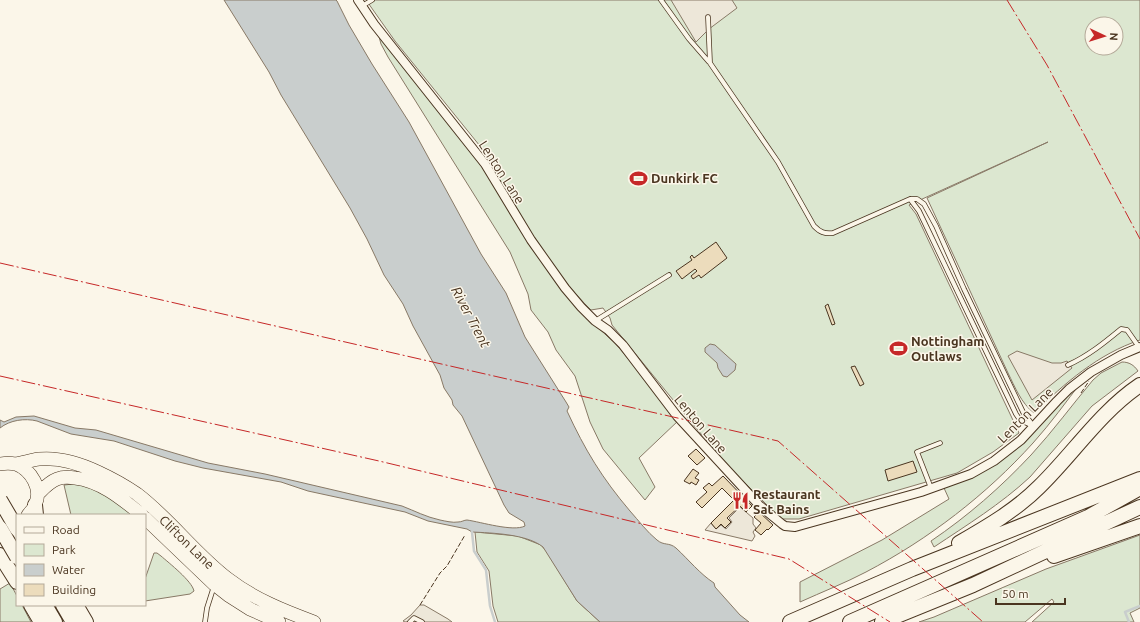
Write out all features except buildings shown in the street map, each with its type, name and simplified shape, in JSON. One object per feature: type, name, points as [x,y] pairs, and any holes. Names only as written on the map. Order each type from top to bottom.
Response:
[{"type":"highway","points":[[912,569],[984,528],[1023,502],[1040,486],[1102,417],[1136,388]]},
{"type":"highway","points":[[1083,500],[1140,469]]},
{"type":"highway","points":[[790,622],[912,569],[1083,500],[1140,479]]},
{"type":"highway","points":[[886,616],[1088,518],[1140,488]]},
{"type":"highway","points":[[0,500],[16,527]]},
{"type":"highway","points":[[974,585],[1140,507]]},
{"type":"highway","points":[[850,622],[886,616],[1140,526]]},
{"type":"highway","points":[[0,528],[16,555]]},
{"type":"highway","points":[[0,555],[16,580]]},
{"type":"highway","points":[[32,606],[41,622]]},
{"type":"highway","points":[[46,606],[55,622]]},
{"type":"highway","points":[[64,606],[73,622]]},
{"type":"highway","points":[[77,606],[86,622]]},
{"type":"main road","name":"Clifton Lane","points":[[0,464],[15,464],[38,459],[53,459],[74,462],[87,466],[116,480],[137,495],[219,572],[242,590],[259,599],[285,617]]},
{"type":"main road","points":[[15,464],[30,475],[35,483],[34,507]]},
{"type":"main road","name":"Clifton Lane","points":[[34,507],[51,482],[58,478],[68,477],[83,479],[99,485],[117,496],[141,514]]},
{"type":"main road","name":"Clifton Lane","points":[[146,519],[214,584],[237,602],[250,609],[314,622]]},
{"type":"main road","points":[[0,533],[16,523]]},
{"type":"street","name":"Lenton Lane","points":[[360,3],[374,24],[485,164],[531,240],[565,288],[596,321],[608,330],[623,345],[677,416],[700,442],[759,505],[786,526],[795,526],[931,488],[971,474],[994,461],[1021,440],[1069,389],[1091,372],[1121,354],[1140,347]]},
{"type":"lane","points":[[360,3],[372,0]]},
{"type":"lane","points":[[661,0],[689,39],[710,63],[778,162],[814,226],[821,232],[826,234],[833,233],[910,199],[917,199],[924,204],[936,226],[964,289],[1023,412],[1034,427]]},
{"type":"lane","points":[[708,17],[710,63]]},
{"type":"lane","points":[[910,199],[919,211],[1016,414],[1020,420],[1034,427]]},
{"type":"lane","points":[[596,321],[669,276]]},
{"type":"lane","points":[[1068,365],[1085,357],[1121,329],[1127,330],[1140,347]]},
{"type":"lane","points":[[931,488],[917,452],[940,443]]},
{"type":"lane","points":[[204,622],[214,584],[219,572]]},
{"type":"lane","points":[[410,622],[414,618],[422,622]]},
{"type":"green space","points":[[366,0],[1140,0],[1140,340],[1096,361],[1070,380],[1034,413],[1022,400],[1008,373],[927,198],[1048,142],[909,205],[916,214],[1019,433],[993,452],[957,473],[799,519],[781,519],[726,464],[612,325],[610,318],[603,308],[591,310],[562,278],[526,225],[484,151],[395,41]]},
{"type":"green space","points":[[378,33],[483,168],[531,247],[565,294],[615,343],[679,420],[639,458],[655,487],[645,500],[603,449],[590,422],[575,376],[556,350],[548,332],[531,310],[528,294],[510,252],[388,57],[381,44]]},
{"type":"green space","points":[[1122,362],[1131,364],[1138,371],[1092,406],[1030,477],[1019,487],[984,514],[934,547],[931,541],[984,501],[1031,455],[1093,380],[1101,373]]},
{"type":"green space","points":[[1082,381],[1033,443],[996,480],[956,515],[889,559],[842,584],[800,602],[800,582],[882,540],[949,499],[944,488],[979,472],[1043,420]]},
{"type":"green space","points":[[64,485],[82,485],[99,491],[135,514],[71,514]]},
{"type":"green space","points":[[475,532],[518,536],[541,545],[547,552],[577,601],[600,622],[498,622],[493,606],[489,571],[477,552]]},
{"type":"green space","points":[[1140,535],[1140,608],[1130,613],[1134,622],[1032,622],[1054,602],[1052,599],[1025,622],[919,622],[1046,569]]},
{"type":"green space","points":[[154,553],[157,553],[180,572],[189,582],[194,591],[190,594],[146,601],[146,576]]},
{"type":"green space","points":[[10,583],[16,594],[16,606],[23,606],[31,622],[0,622],[0,589]]},
{"type":"shaded area","points":[[671,0],[732,0],[737,8],[709,29],[696,42]]},
{"type":"shaded area","points":[[1017,351],[1052,363],[1067,361],[1072,368],[1032,400],[1008,356]]},
{"type":"shaded area","points":[[740,507],[753,518],[753,524],[756,528],[753,532],[755,536],[752,541],[705,530],[711,523],[716,529],[721,525],[726,529],[732,522],[729,518]]},
{"type":"shaded area","points":[[420,605],[424,605],[452,622],[403,621]]},
{"type":"water","name":"River Trent","points":[[224,0],[337,1],[372,64],[409,122],[481,254],[506,293],[525,337],[569,407],[567,411],[587,451],[620,499],[650,534],[660,542],[676,548],[699,571],[714,583],[715,587],[740,615],[749,622],[600,622],[577,601],[543,547],[528,539],[509,535],[472,532],[467,529],[428,521],[405,512],[308,491],[281,482],[203,468],[175,461],[114,441],[71,434],[37,421],[18,420],[8,423],[0,428],[0,420],[4,422],[16,417],[34,416],[75,428],[96,430],[208,463],[265,474],[402,506],[425,516],[440,520],[459,522],[467,520],[513,528],[525,526],[524,522],[509,513],[504,505],[462,416],[453,405],[452,400],[444,388],[440,375],[413,326],[403,304],[384,275],[350,208]]},
{"type":"water","points":[[710,344],[715,345],[736,364],[735,370],[727,377],[723,376],[717,363],[705,352],[705,348]]},
{"type":"waterway","points":[[472,532],[474,551],[486,570],[490,606],[495,622]]},
{"type":"waterway","points":[[1129,622],[1125,612],[1140,606]]},
{"type":"fence","points":[[1081,393],[1089,381]]},
{"type":"fence","points":[[420,605],[440,573],[447,566],[465,535]]},
{"type":"power","points":[[1007,0],[1047,65],[1140,239]]},
{"type":"power","points":[[0,263],[778,441],[983,622]]},
{"type":"power","points":[[0,376],[379,461],[789,559],[890,622]]},
{"type":"place","name":"Dunkirk FC","points":[[638,178]]},
{"type":"place","name":"Nottingham Outlaws","points":[[898,348]]},
{"type":"place","name":"Restaurant Sat Bains","points":[[740,501]]}]
